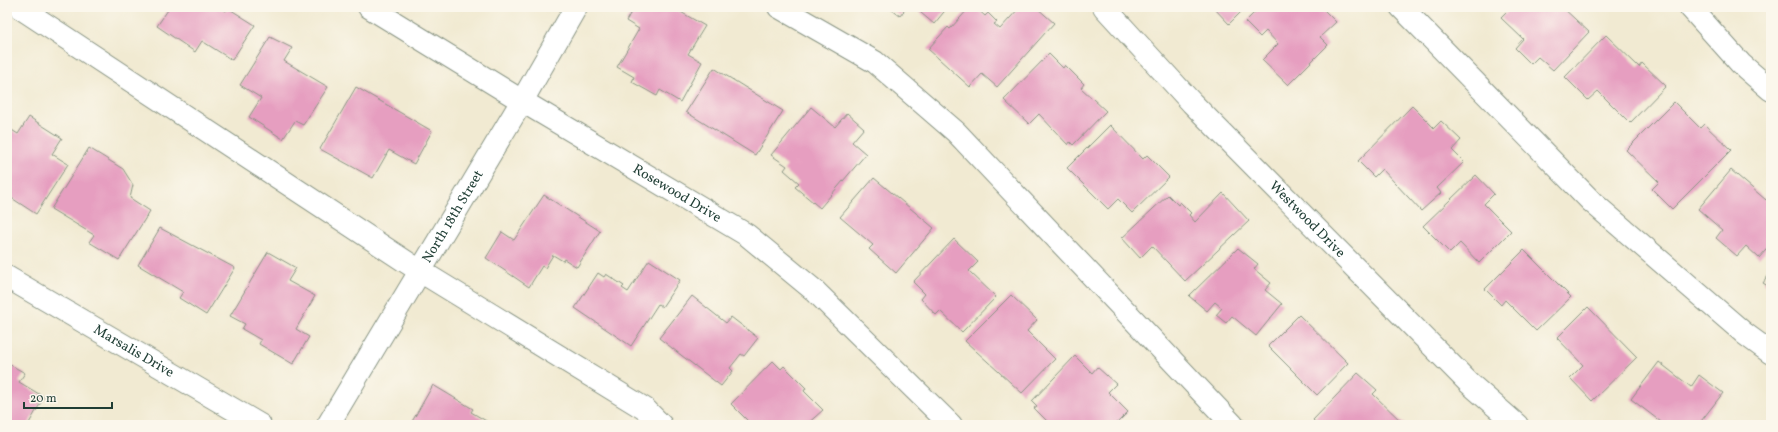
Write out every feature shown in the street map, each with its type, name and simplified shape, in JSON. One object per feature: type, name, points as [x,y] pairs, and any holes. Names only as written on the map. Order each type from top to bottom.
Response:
[{"type":"street","points":[[19,7],[420,271],[645,409],[661,425]]},
{"type":"street","name":"Rosewood Drive","points":[[369,7],[522,101],[747,235],[815,291],[951,425]]},
{"type":"street","name":"North 18th Street","points":[[328,425],[522,101],[576,7]]},
{"type":"street","points":[[780,7],[875,62],[956,132],[1233,425]]},
{"type":"street","name":"Westwood Drive","points":[[1104,7],[1192,103],[1469,383],[1517,425]]},
{"type":"street","points":[[1401,7],[1592,202],[1745,334],[1771,353]]},
{"type":"street","points":[[1690,7],[1741,64],[1771,90]]},
{"type":"street","name":"Marsalis Drive","points":[[7,278],[260,425]]},
{"type":"building","points":[[170,7],[219,7],[226,11],[228,8],[255,25],[232,60],[202,41],[195,52],[157,26]]},
{"type":"building","points":[[634,7],[672,7],[705,26],[688,54],[702,62],[680,102],[660,90],[657,96],[632,82],[634,77],[617,67],[639,29],[626,21]]},
{"type":"building","points":[[888,7],[907,7],[900,16]]},
{"type":"building","points":[[914,7],[948,7],[934,24]]},
{"type":"building","points":[[970,7],[975,7],[985,16],[988,13],[997,22],[994,24],[1000,29],[1020,7],[1036,7],[1054,23],[997,87],[982,74],[970,87],[928,49],[948,27],[950,29]]},
{"type":"building","points":[[1213,7],[1246,7],[1229,24]]},
{"type":"building","points":[[1260,7],[1321,7],[1336,22],[1320,37],[1328,45],[1288,85],[1262,60],[1278,44],[1266,31],[1260,37],[1245,22]]},
{"type":"building","points":[[1512,7],[1562,7],[1589,32],[1553,70],[1538,57],[1531,64],[1515,48],[1523,39],[1501,18]]},
{"type":"building","points":[[1606,35],[1639,67],[1642,63],[1666,86],[1630,123],[1598,91],[1588,100],[1565,77]]},
{"type":"building","points":[[270,37],[292,48],[284,61],[328,87],[303,125],[295,121],[283,139],[249,117],[261,98],[240,85]]},
{"type":"building","points":[[1049,54],[1063,68],[1065,65],[1084,84],[1081,88],[1106,111],[1073,145],[1070,142],[1068,145],[1039,114],[1029,124],[1004,100]]},
{"type":"building","points":[[714,68],[783,111],[755,155],[686,112]]},
{"type":"building","points":[[356,87],[432,131],[414,164],[389,150],[373,178],[320,149]]},
{"type":"building","points":[[1674,102],[1700,128],[1704,124],[1731,150],[1672,209],[1652,189],[1659,182],[1626,150]]},
{"type":"building","points":[[1412,106],[1434,128],[1441,121],[1461,140],[1452,150],[1464,162],[1437,188],[1441,193],[1421,211],[1382,169],[1374,177],[1358,161]]},
{"type":"building","points":[[811,107],[835,127],[847,113],[864,128],[852,142],[866,154],[820,208],[795,187],[799,183],[784,170],[787,166],[771,155]]},
{"type":"building","points":[[29,117],[62,138],[52,154],[68,164],[36,214],[7,195],[10,189],[7,187],[7,127],[18,134]]},
{"type":"building","points":[[1110,125],[1143,159],[1147,155],[1169,177],[1132,213],[1118,199],[1108,209],[1067,168]]},
{"type":"building","points":[[89,148],[123,169],[133,185],[130,198],[150,211],[119,260],[89,242],[94,235],[51,209]]},
{"type":"building","points":[[1731,170],[1766,200],[1771,194],[1771,244],[1759,258],[1746,246],[1737,256],[1716,238],[1722,230],[1698,209]]},
{"type":"building","points":[[1476,175],[1494,194],[1484,204],[1511,231],[1479,263],[1460,243],[1450,253],[1423,226]]},
{"type":"building","points":[[874,178],[934,228],[896,273],[869,249],[873,245],[840,217]]},
{"type":"building","points":[[1223,193],[1249,221],[1185,281],[1152,246],[1140,258],[1122,238],[1168,195],[1178,205],[1180,202],[1191,213],[1189,215],[1195,222]]},
{"type":"building","points":[[544,195],[600,231],[577,267],[564,259],[563,261],[553,255],[545,268],[542,266],[529,287],[486,258],[502,232],[514,240]]},
{"type":"building","points":[[160,228],[235,268],[206,315],[179,298],[183,292],[138,265]]},
{"type":"building","points":[[954,239],[978,262],[969,271],[996,297],[962,332],[940,311],[936,315],[921,299],[925,294],[913,282]]},
{"type":"building","points":[[1238,248],[1258,264],[1254,269],[1271,283],[1265,290],[1282,304],[1256,336],[1232,316],[1226,323],[1216,315],[1222,308],[1215,302],[1207,311],[1189,296]]},
{"type":"building","points":[[1524,250],[1571,297],[1536,331],[1505,300],[1501,305],[1485,289]]},
{"type":"building","points":[[268,252],[296,268],[288,281],[315,296],[296,329],[309,337],[293,364],[259,344],[261,340],[242,329],[245,324],[230,316]]},
{"type":"building","points":[[649,260],[680,280],[662,307],[658,304],[631,346],[575,308],[598,273],[604,277],[606,274],[624,286],[622,288],[628,292]]},
{"type":"building","points":[[1771,272],[1771,288],[1763,283]]},
{"type":"building","points":[[1011,295],[1037,320],[1027,331],[1055,359],[1022,393],[965,341]]},
{"type":"building","points":[[692,296],[726,323],[731,317],[758,338],[744,356],[741,354],[730,368],[733,371],[721,386],[659,338]]},
{"type":"building","points":[[1588,307],[1637,357],[1592,401],[1570,378],[1583,365],[1557,338]]},
{"type":"building","points":[[1299,315],[1348,363],[1317,395],[1268,346]]},
{"type":"building","points":[[1075,356],[1092,373],[1097,367],[1116,384],[1108,392],[1128,412],[1115,425],[1051,425],[1034,408],[1037,406],[1032,401]]},
{"type":"building","points":[[773,361],[781,369],[784,366],[806,388],[804,391],[823,410],[806,425],[765,425],[760,421],[756,425],[752,425],[731,404]]},
{"type":"building","points":[[1659,362],[1691,387],[1699,375],[1723,393],[1698,425],[1659,425],[1661,422],[1631,399]]},
{"type":"building","points":[[7,363],[25,373],[19,382],[44,397],[28,425],[7,425]]},
{"type":"building","points":[[1358,373],[1377,390],[1373,394],[1405,425],[1318,425],[1313,420]]},
{"type":"building","points":[[433,385],[473,409],[471,412],[493,425],[410,425]]}]
